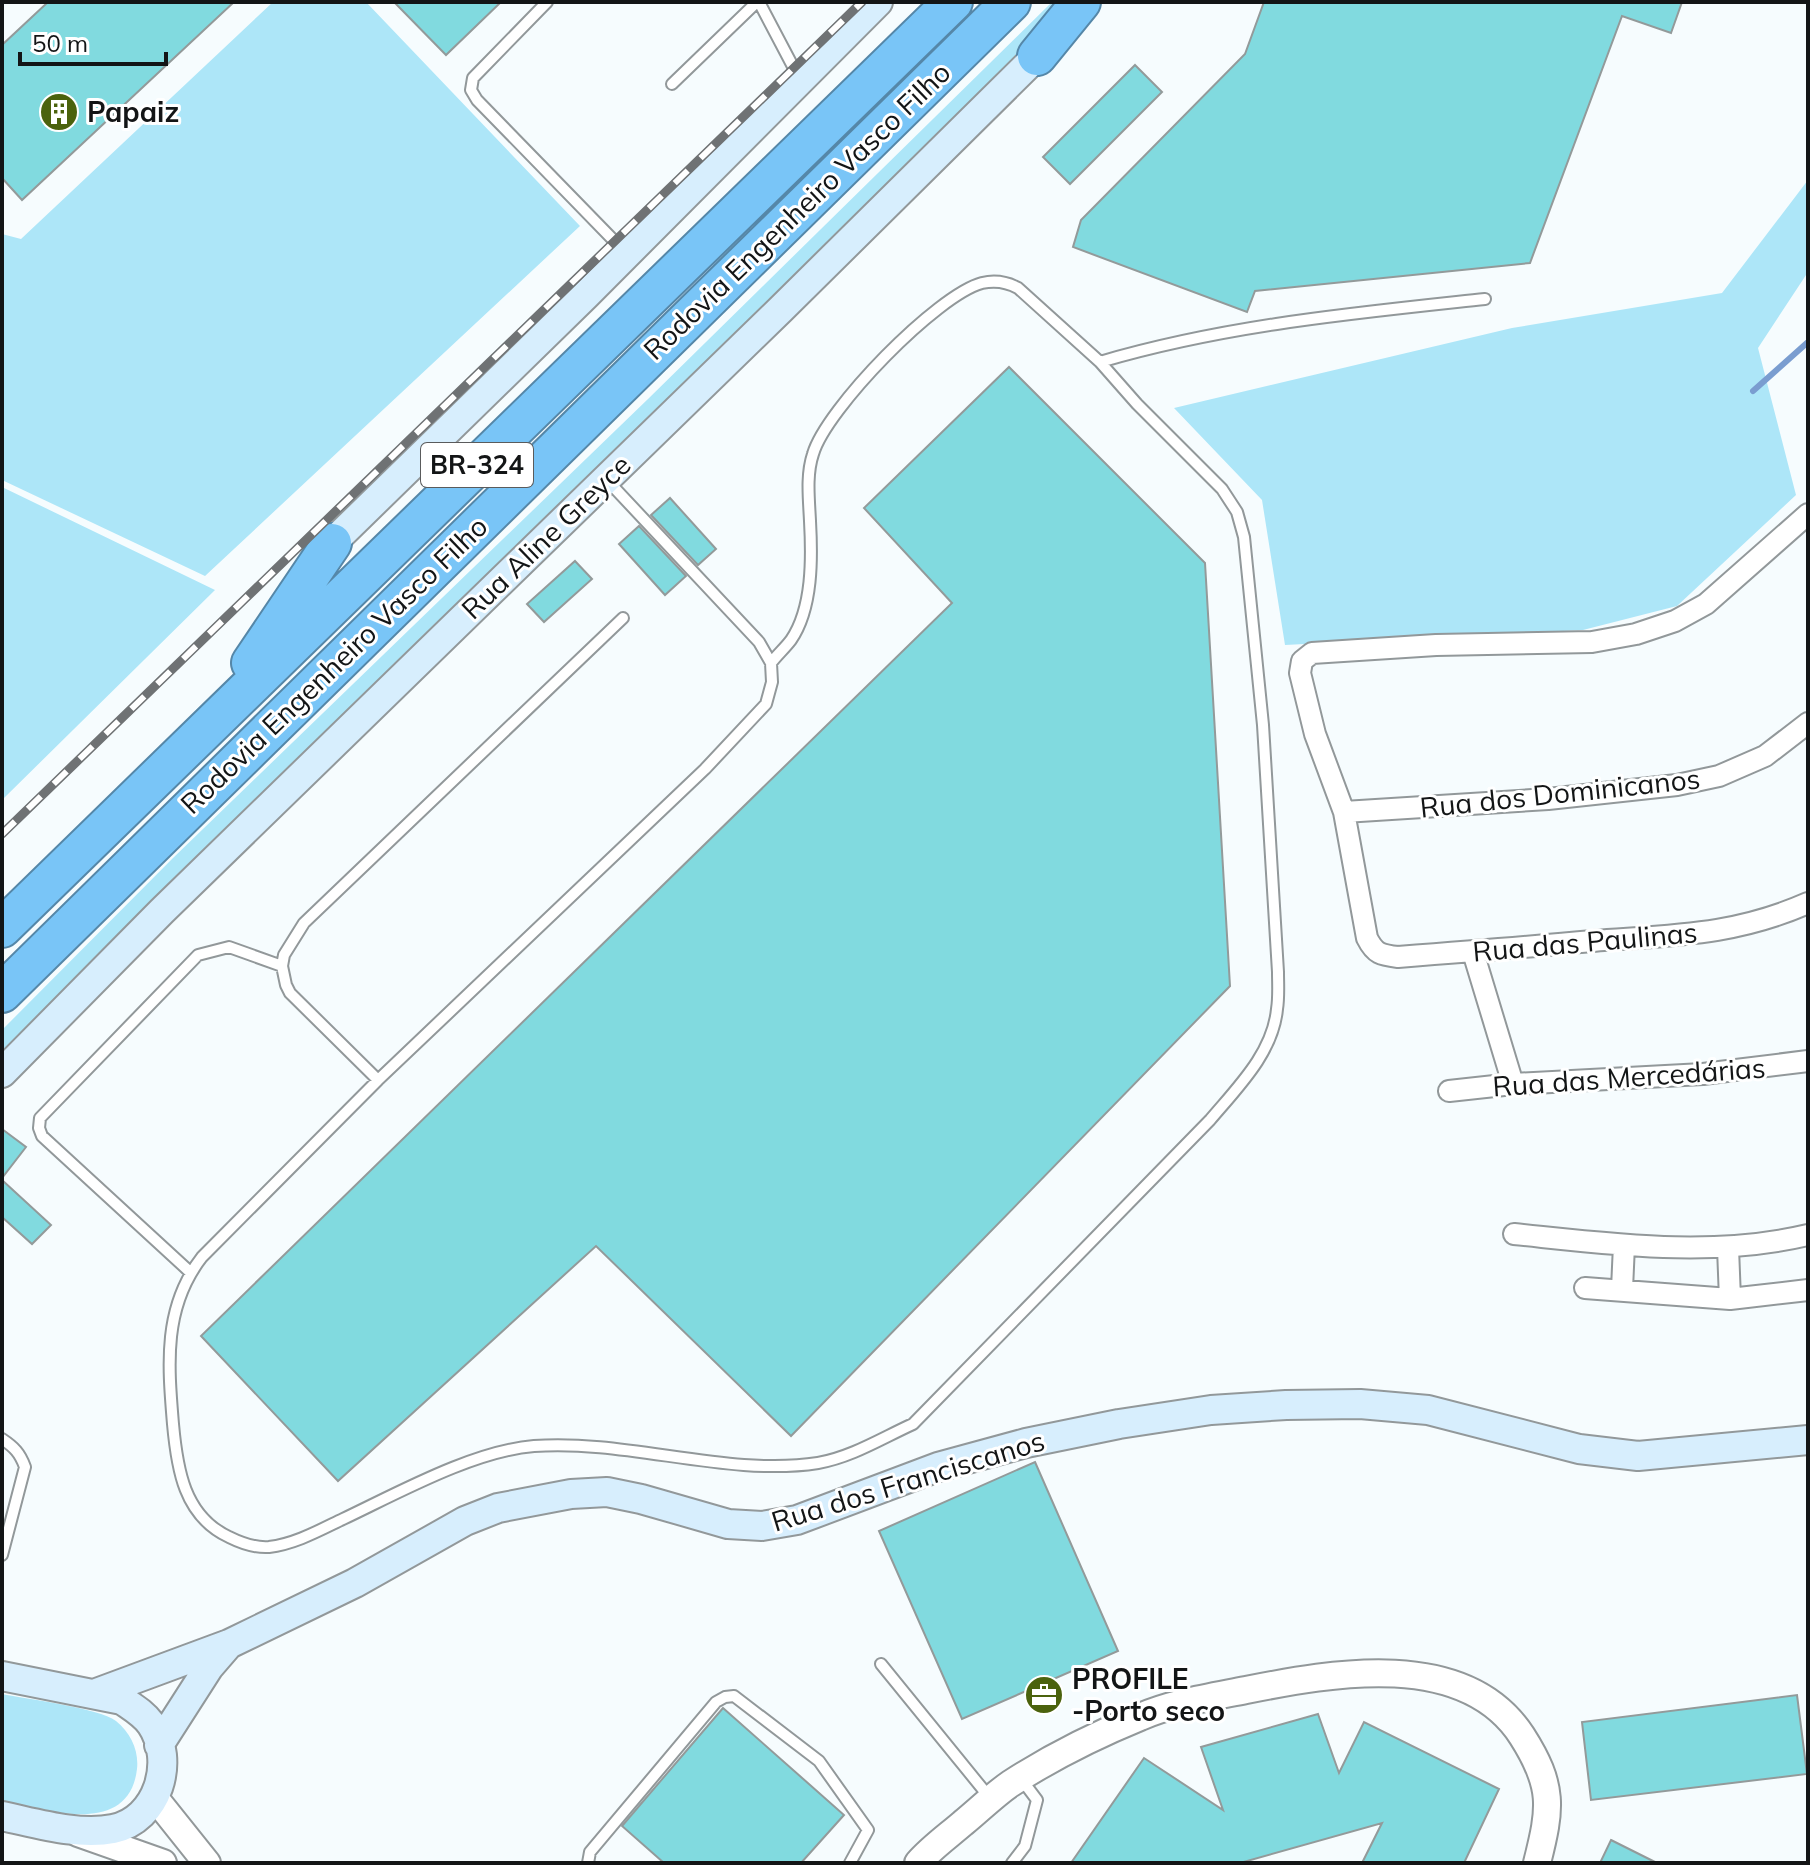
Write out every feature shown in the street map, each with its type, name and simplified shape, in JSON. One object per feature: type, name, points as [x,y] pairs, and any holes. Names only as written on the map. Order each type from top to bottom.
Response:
[{"type":"highway","name":"Rodovia Engenheiro Vasco Filho","points":[[2,928],[953,2]]},
{"type":"highway","name":"Rodovia Engenheiro Vasco Filho","points":[[2,993],[1011,2]]},
{"type":"highway","points":[[1037,56],[1081,2]]},
{"type":"highway","points":[[195,739],[253,661],[332,543]]},
{"type":"main road","points":[[332,543],[878,2]]},
{"type":"main road","name":"Rua Aline Greyce","points":[[2,1073],[174,900],[1092,2]]},
{"type":"main road","name":"Rua dos Franciscanos","points":[[94,1694],[229,1644],[355,1583],[465,1521],[498,1508],[571,1494],[607,1492],[728,1524],[762,1526],[797,1520],[938,1467],[1026,1443],[1211,1410],[1360,1404],[1428,1410],[1579,1449],[1638,1456],[1808,1440]]},
{"type":"main road","name":"Rua dos Franciscanos","points":[[159,1745],[209,1667],[229,1644]]},
{"type":"main road","points":[[2,1676],[122,1700],[151,1724],[159,1745],[162,1773],[155,1798],[146,1811],[132,1823],[112,1829],[63,1827],[2,1816]]},
{"type":"street","points":[[1344,812],[1315,734],[1300,673],[1300,664],[1307,655],[1436,645],[1592,642],[1636,634],[1675,621],[1706,604],[1808,514]]},
{"type":"street","name":"Rua dos Dominicanos","points":[[1344,812],[1548,799],[1677,785],[1719,776],[1765,756],[1808,723]]},
{"type":"street","name":"Rua das Paulinas","points":[[1344,812],[1367,938],[1380,955],[1398,957],[1686,935],[1739,928],[1808,903]]},
{"type":"street","points":[[1473,952],[1513,1084]]},
{"type":"street","name":"Rua das Mercedárias","points":[[1449,1091],[1513,1084],[1689,1075],[1808,1061]]},
{"type":"street","points":[[1514,1234],[1624,1245],[1728,1248],[1775,1243],[1808,1235]]},
{"type":"street","points":[[1622,1289],[1624,1245]]},
{"type":"street","points":[[1728,1248],[1730,1299]]},
{"type":"street","points":[[1585,1288],[1730,1299],[1808,1290]]},
{"type":"street","points":[[918,1863],[1020,1779],[1142,1716],[1312,1677],[1382,1672],[1455,1685],[1487,1701],[1515,1725],[1546,1782],[1548,1806],[1537,1863]]},
{"type":"street","points":[[155,1798],[207,1863]]},
{"type":"street","points":[[63,1827],[163,1863]]},
{"type":"lane","points":[[547,2],[473,78],[471,90],[477,100],[627,254]]},
{"type":"lane","points":[[672,84],[758,2],[800,79]]},
{"type":"lane","points":[[606,479],[759,642],[771,663],[772,682],[766,704],[694,779],[378,1080],[190,1272],[173,1312],[168,1345],[175,1445],[181,1480],[195,1511],[217,1531],[243,1544],[268,1547],[305,1537],[478,1459],[533,1446],[592,1446],[780,1466],[820,1462],[855,1452],[913,1424],[1210,1120],[1249,1073],[1269,1041],[1277,1011],[1278,972],[1263,725],[1244,537],[1237,512],[1222,489],[1137,404],[1100,362],[1018,288],[1000,282],[979,284],[951,297],[902,341],[836,411],[819,436],[809,472],[810,564],[805,605],[793,638],[771,663]]},
{"type":"lane","points":[[1100,362],[1233,331],[1308,319],[1485,299]]},
{"type":"lane","points":[[378,1080],[290,993],[282,966],[289,944],[304,923],[623,618]]},
{"type":"lane","points":[[190,1272],[42,1136],[40,1118],[198,955],[229,947],[282,966]]},
{"type":"lane","points":[[2,1439],[14,1447],[25,1467],[2,1555]]},
{"type":"lane","points":[[881,1664],[991,1800]]},
{"type":"lane","points":[[588,1863],[590,1852],[716,1702],[734,1696],[819,1761],[868,1830],[850,1863]]},
{"type":"lane","points":[[1012,1863],[1025,1846],[1037,1800],[1020,1779]]},
{"type":"shaded area","points":[[273,2],[366,2],[580,226],[205,576],[2,480],[2,234],[21,239]]},
{"type":"shaded area","points":[[1052,2],[1060,2],[1018,57],[47,1006],[2,1054],[2,1030],[173,858],[648,399]]},
{"type":"shaded area","points":[[1808,180],[1808,272],[1758,348],[1796,495],[1677,606],[1583,630],[1285,645],[1262,500],[1174,408],[1512,328],[1722,293]]},
{"type":"shaded area","points":[[2,487],[215,590],[2,800]]},
{"type":"shaded area","points":[[2,1694],[79,1708],[116,1721],[130,1737],[137,1756],[131,1791],[119,1804],[102,1812],[83,1814],[40,1810],[2,1801]]},
{"type":"building","name":"Papaiz","points":[[48,2],[234,2],[22,200],[2,178],[2,45]]},
{"type":"building","points":[[394,2],[501,2],[446,55]]},
{"type":"building","points":[[1264,2],[1682,2],[1671,33],[1622,16],[1530,263],[1255,291],[1247,312],[1073,247],[1081,220],[1245,54]]},
{"type":"building","points":[[1135,65],[1162,92],[1070,184],[1043,157]]},
{"type":"building","points":[[1009,367],[1205,563],[1230,986],[791,1436],[596,1246],[338,1481],[201,1336],[952,603],[864,508]]},
{"type":"building","points":[[670,498],[716,549],[698,565],[651,515]]},
{"type":"building","points":[[639,526],[686,576],[665,595],[619,544]]},
{"type":"building","points":[[575,561],[592,579],[544,622],[527,604]]},
{"type":"building","points":[[2,1129],[26,1147],[2,1178]]},
{"type":"building","points":[[2,1180],[51,1225],[32,1244],[2,1217]]},
{"type":"building","points":[[1035,1462],[1118,1651],[962,1719],[879,1531]]},
{"type":"building","points":[[1797,1695],[1807,1774],[1591,1800],[1582,1722]]},
{"type":"building","points":[[723,1708],[844,1815],[801,1863],[664,1863],[622,1826]]},
{"type":"building","points":[[1318,1714],[1339,1773],[1364,1722],[1499,1789],[1464,1863],[1362,1863],[1382,1823],[1240,1863],[1071,1863],[1144,1758],[1223,1810],[1201,1747]]},
{"type":"building","points":[[1611,1840],[1657,1863],[1600,1863]]},
{"type":"waterway","points":[[1753,391],[1808,342]]},
{"type":"railway","points":[[2,834],[862,2]]},
{"type":"place","name":"Papaiz","points":[[59,112]]},
{"type":"place","name":"PROFILE -Porto seco","points":[[1044,1695]]}]
